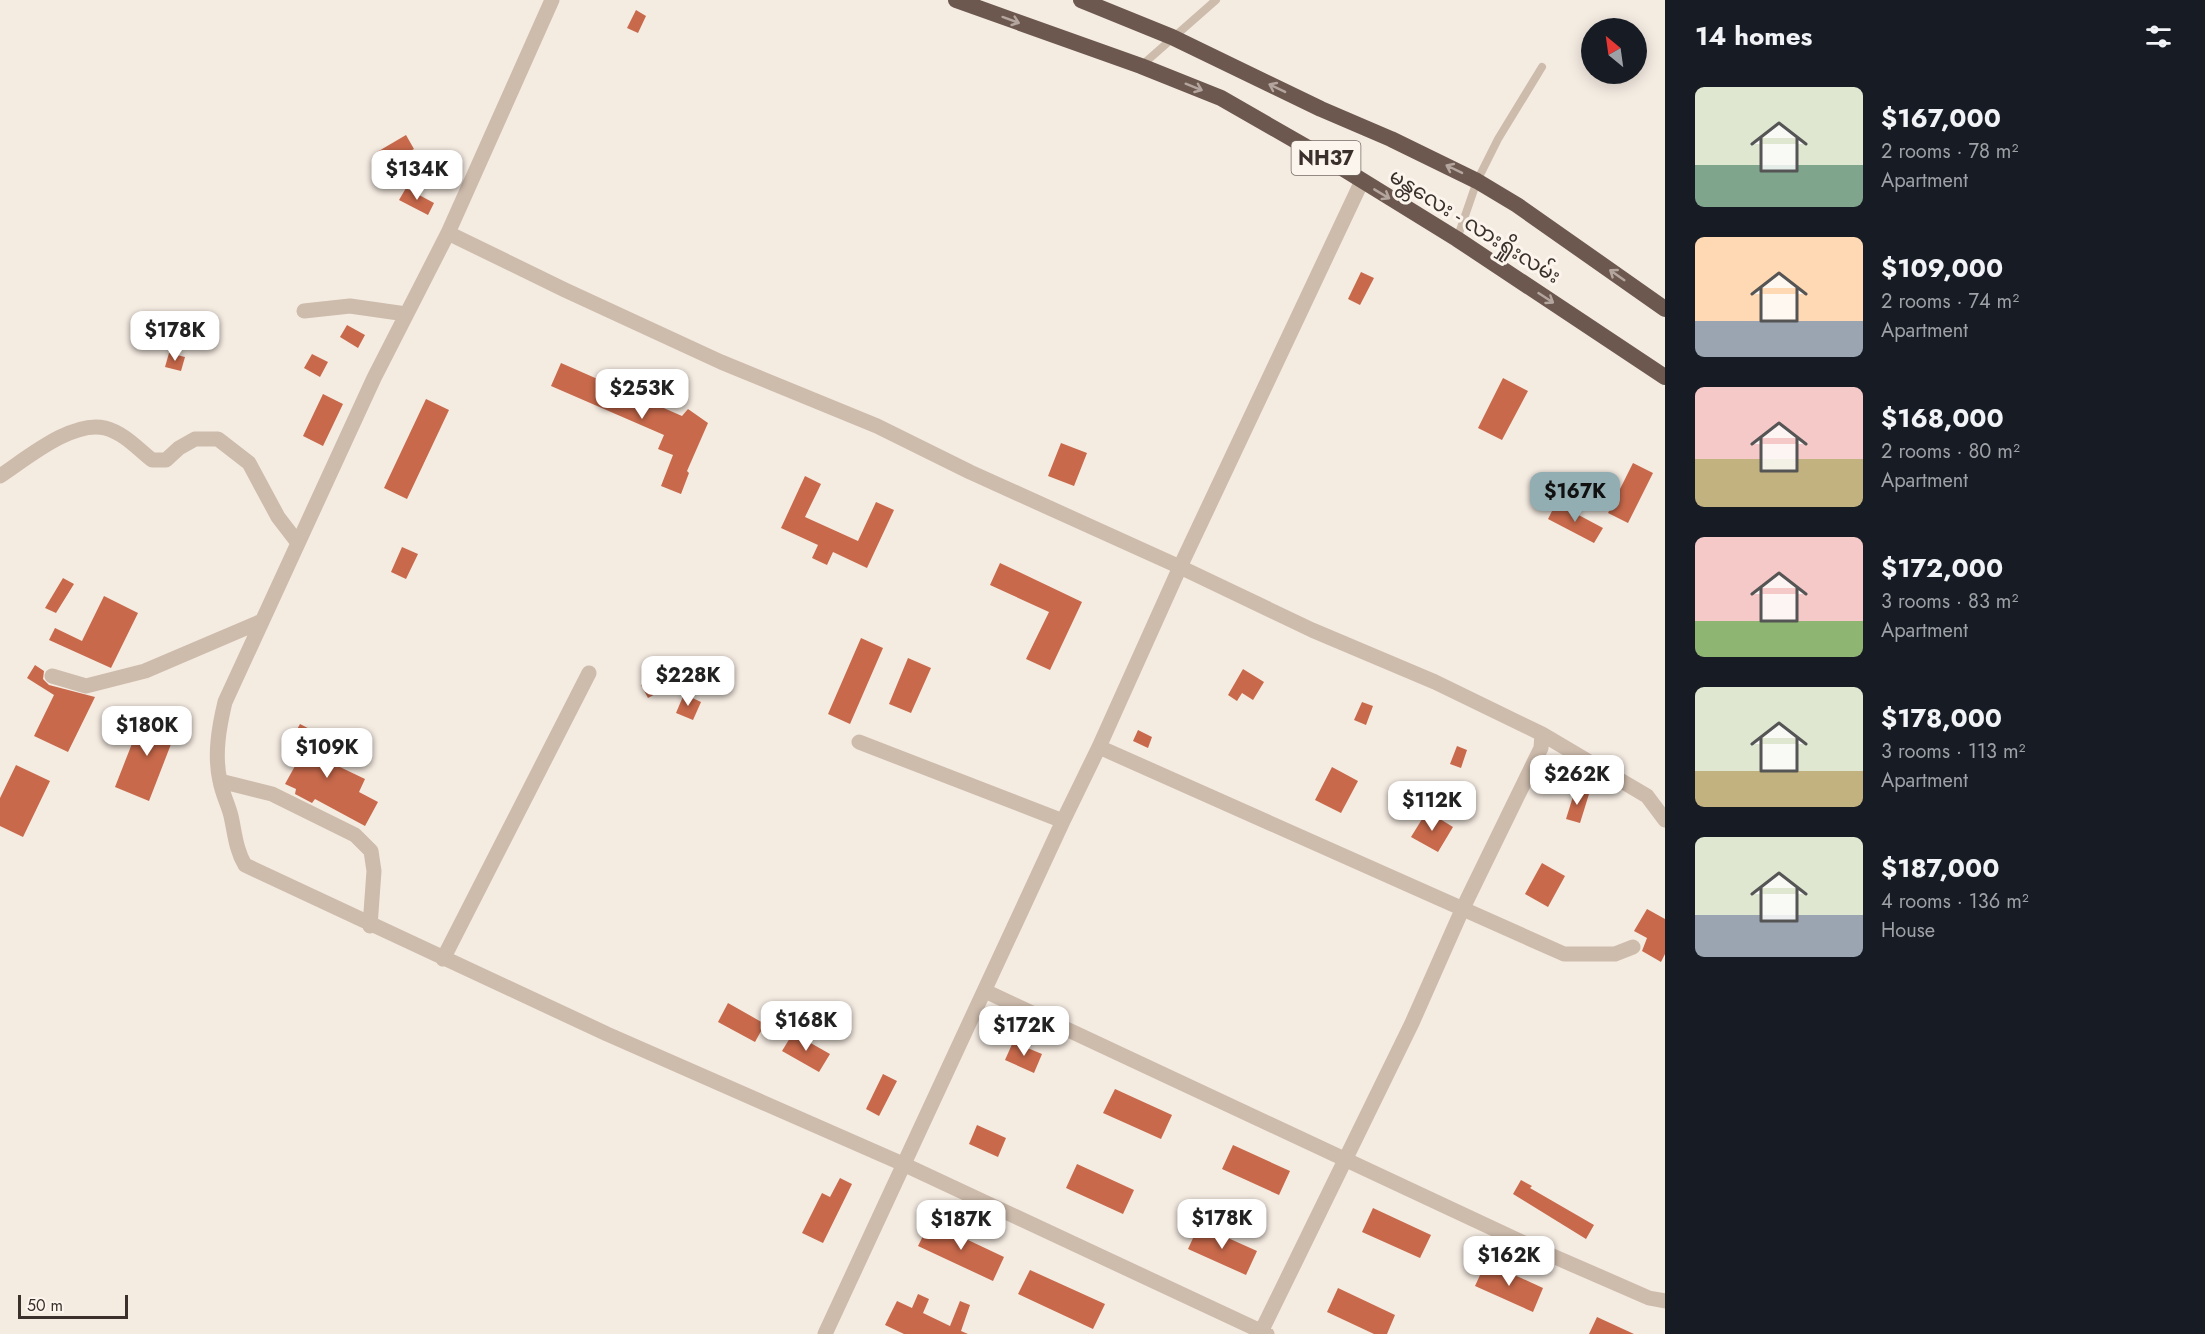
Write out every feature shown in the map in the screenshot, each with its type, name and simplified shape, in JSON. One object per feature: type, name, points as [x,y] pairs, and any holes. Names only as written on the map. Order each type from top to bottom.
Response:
[{"type":"highway","name":"မန္တလေး - လားရှိုးလမ်း","points":[[956,0],[1142,66],[1221,98],[1329,160],[1457,239],[1665,377]]},
{"type":"highway","name":"မန္တလေး - လားရှိုးလမ်း","points":[[1081,0],[1172,37],[1320,109],[1391,139],[1477,181],[1517,205],[1665,309]]},
{"type":"street","points":[[552,0],[448,233],[374,378],[225,702],[219,729],[220,781],[231,816],[238,855],[244,866],[607,1034],[903,1164],[1263,1333],[1412,1023],[1462,910],[1541,748],[1542,734]]},
{"type":"street","points":[[825,1334],[1099,747],[1180,567],[1362,181]]},
{"type":"street","points":[[448,233],[721,362],[877,426],[1312,630],[1435,682],[1542,734],[1647,796],[1665,820]]},
{"type":"street","points":[[304,311],[350,306],[406,314]]},
{"type":"street","points":[[0,476],[39,449],[81,429],[104,428],[129,440],[152,460],[166,459],[195,439],[218,439],[249,463],[278,517],[298,543]]},
{"type":"street","points":[[52,676],[86,686],[145,671],[262,621]]},
{"type":"street","points":[[443,959],[589,673]]},
{"type":"street","points":[[859,742],[1063,821]]},
{"type":"street","points":[[1099,747],[1564,954],[1615,954],[1633,947]]},
{"type":"street","points":[[220,781],[272,794],[355,835],[371,851],[374,871],[370,926]]},
{"type":"street","points":[[985,991],[1539,1250],[1649,1298],[1665,1301]]},
{"type":"lane","points":[[1142,66],[1216,0]]},
{"type":"lane","points":[[1457,239],[1477,181],[1498,140],[1542,67]]},
{"type":"building","points":[[636,10],[646,16],[638,33],[627,28]]},
{"type":"building","points":[[406,135],[414,149],[385,165],[377,152]]},
{"type":"building","points":[[406,188],[434,203],[428,215],[399,200]]},
{"type":"building","points":[[1361,272],[1374,278],[1360,305],[1348,299]]},
{"type":"building","points":[[347,325],[365,335],[358,348],[340,337]]},
{"type":"building","points":[[169,353],[185,357],[181,371],[165,367]]},
{"type":"building","points":[[312,354],[328,362],[320,377],[304,368]]},
{"type":"building","points":[[561,363],[682,416],[688,409],[708,423],[687,471],[689,473],[681,494],[661,486],[673,455],[658,449],[664,435],[551,386]]},
{"type":"building","points":[[1503,378],[1528,391],[1502,440],[1478,428]]},
{"type":"building","points":[[323,394],[343,404],[323,446],[303,436]]},
{"type":"building","points":[[426,399],[449,410],[407,499],[384,488]]},
{"type":"building","points":[[1061,443],[1087,453],[1074,486],[1048,476]]},
{"type":"building","points":[[1633,463],[1653,473],[1628,523],[1608,513]]},
{"type":"building","points":[[805,476],[821,484],[805,517],[858,541],[876,502],[894,510],[867,568],[833,552],[827,565],[812,558],[818,545],[781,528]]},
{"type":"building","points":[[1556,503],[1603,528],[1594,543],[1548,519]]},
{"type":"building","points":[[402,547],[418,554],[406,579],[391,572]]},
{"type":"building","points":[[1000,563],[1082,602],[1050,670],[1026,659],[1049,612],[990,585]]},
{"type":"building","points":[[63,578],[74,584],[56,613],[45,608]]},
{"type":"building","points":[[104,596],[138,613],[111,668],[49,640],[55,628],[82,641]]},
{"type":"building","points":[[861,638],[883,648],[850,724],[828,714]]},
{"type":"building","points":[[908,658],[931,668],[911,713],[889,704]]},
{"type":"building","points":[[35,665],[44,671],[43,679],[49,685],[95,697],[68,752],[34,736],[54,695],[27,678]]},
{"type":"building","points":[[1243,669],[1264,682],[1253,700],[1242,693],[1237,701],[1228,695]]},
{"type":"building","points":[[656,677],[663,690],[648,698],[641,685]]},
{"type":"building","points":[[684,694],[701,702],[693,720],[676,713]]},
{"type":"building","points":[[1362,702],[1373,706],[1366,725],[1354,720]]},
{"type":"building","points":[[144,713],[178,726],[149,801],[115,787]]},
{"type":"building","points":[[300,724],[329,739],[319,757],[365,779],[359,792],[378,802],[365,826],[315,799],[312,803],[295,794],[296,789],[285,784],[300,757],[286,749]]},
{"type":"building","points":[[1138,730],[1152,737],[1148,748],[1133,741]]},
{"type":"building","points":[[1457,746],[1467,750],[1461,768],[1450,764]]},
{"type":"building","points":[[16,765],[50,781],[23,837],[0,826],[0,798]]},
{"type":"building","points":[[1332,767],[1358,781],[1341,813],[1315,800]]},
{"type":"building","points":[[1575,790],[1589,794],[1580,823],[1566,819]]},
{"type":"building","points":[[1427,811],[1453,827],[1438,852],[1411,837]]},
{"type":"building","points":[[1542,863],[1565,876],[1548,907],[1525,894]]},
{"type":"building","points":[[1647,909],[1665,919],[1665,954],[1661,962],[1642,951],[1647,938],[1634,931]]},
{"type":"building","points":[[728,1003],[765,1024],[755,1042],[718,1022]]},
{"type":"building","points":[[793,1033],[830,1054],[819,1072],[782,1051]]},
{"type":"building","points":[[1013,1042],[1042,1054],[1034,1073],[1005,1060]]},
{"type":"building","points":[[883,1074],[897,1081],[879,1116],[866,1109]]},
{"type":"building","points":[[1115,1089],[1172,1115],[1161,1139],[1103,1113]]},
{"type":"building","points":[[977,1125],[1006,1138],[998,1157],[969,1144]]},
{"type":"building","points":[[1233,1145],[1290,1171],[1279,1195],[1222,1169]]},
{"type":"building","points":[[1077,1164],[1134,1190],[1123,1214],[1066,1188]]},
{"type":"building","points":[[840,1178],[852,1184],[823,1243],[802,1233],[822,1193],[830,1197]]},
{"type":"building","points":[[1521,1180],[1532,1186],[1530,1188],[1594,1225],[1586,1239],[1513,1194]]},
{"type":"building","points":[[1373,1208],[1431,1235],[1420,1258],[1362,1232]]},
{"type":"building","points":[[930,1222],[1004,1257],[993,1281],[918,1246]]},
{"type":"building","points":[[1199,1225],[1257,1251],[1246,1275],[1188,1249]]},
{"type":"building","points":[[1486,1262],[1543,1288],[1533,1312],[1475,1286]]},
{"type":"building","points":[[1030,1270],[1105,1304],[1093,1329],[1018,1294]]},
{"type":"building","points":[[1338,1288],[1395,1315],[1387,1334],[1374,1334],[1327,1312]]},
{"type":"building","points":[[918,1294],[929,1299],[923,1313],[950,1326],[960,1301],[970,1305],[961,1331],[968,1334],[904,1334],[885,1325],[897,1301],[912,1308]]},
{"type":"building","points":[[1597,1317],[1634,1334],[1589,1334]]}]
